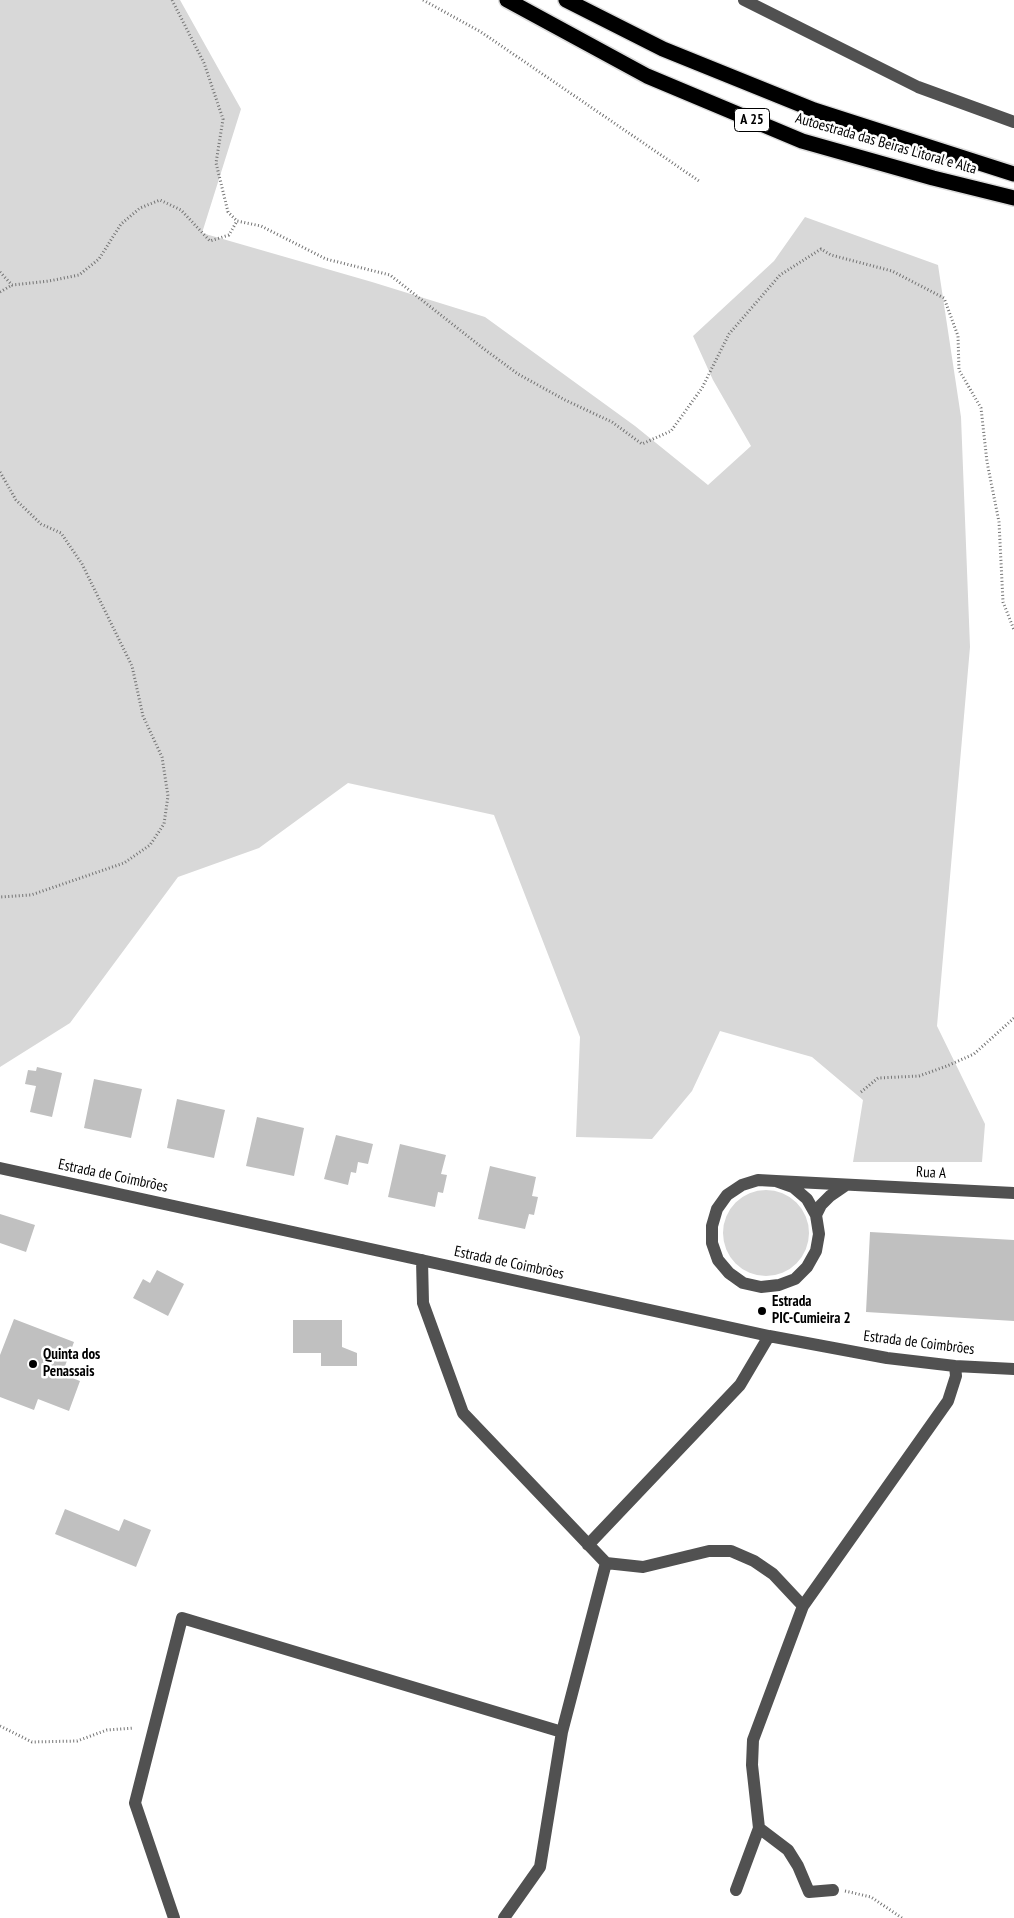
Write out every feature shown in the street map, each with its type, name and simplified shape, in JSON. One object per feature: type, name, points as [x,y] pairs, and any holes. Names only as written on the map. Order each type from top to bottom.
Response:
[{"type":"highway","name":"Autoestrada das Beiras Litoral e Alta","points":[[507,0],[647,76],[802,141],[933,178],[1014,198]]},
{"type":"highway","name":"Autoestrada das Beiras Litoral e Alta","points":[[566,0],[663,50],[814,110],[1014,174]]},
{"type":"street","points":[[744,0],[918,87],[1014,122]]},
{"type":"street","name":"Estrada de Coimbrões","points":[[0,1168],[769,1336],[887,1358],[955,1366],[1014,1369]]},
{"type":"street","points":[[758,1180],[776,1181],[793,1187],[806,1199],[816,1215],[819,1234],[816,1251],[807,1267],[794,1279],[779,1285],[761,1287],[743,1283],[729,1273],[718,1260],[712,1243],[712,1226],[717,1209],[728,1195],[742,1185],[758,1180]]},
{"type":"street","name":"Rua A","points":[[776,1181],[1014,1193]]},
{"type":"street","points":[[816,1215],[821,1205],[846,1185]]},
{"type":"street","points":[[422,1260],[423,1303],[462,1413],[606,1563],[643,1567],[709,1551],[731,1551],[754,1561],[773,1574],[804,1606]]},
{"type":"street","points":[[588,1545],[740,1385],[769,1336]]},
{"type":"street","points":[[736,1890],[758,1828],[752,1764],[753,1740],[804,1606],[948,1401],[956,1376],[955,1366]]},
{"type":"street","points":[[504,1918],[540,1867],[562,1732],[606,1563]]},
{"type":"street","points":[[174,1918],[135,1803],[182,1618],[562,1732]]},
{"type":"street","points":[[758,1828],[788,1850],[798,1866],[809,1892],[833,1890]]},
{"type":"path","points":[[172,0],[204,63],[223,119],[216,163],[228,212],[237,221],[261,226],[326,258],[390,275],[518,374],[565,400],[612,422],[642,444],[671,431],[702,388],[730,334],[780,275],[821,249],[831,255],[892,271],[944,298],[958,336],[959,370],[981,408],[987,462],[999,522],[1004,602],[1014,630]]},
{"type":"path","points":[[423,0],[481,32],[699,180]]},
{"type":"path","points":[[0,292],[12,285],[49,281],[79,275],[99,259],[122,224],[140,208],[160,200],[181,210],[210,241],[229,235],[237,221]]},
{"type":"path","points":[[0,272],[12,285]]},
{"type":"path","points":[[0,472],[16,500],[41,524],[61,533],[82,564],[132,666],[143,716],[162,757],[168,796],[164,824],[150,845],[124,863],[30,895],[0,897]]},
{"type":"path","points":[[861,1092],[878,1078],[919,1076],[974,1054],[1014,1018]]},
{"type":"path","points":[[0,1726],[32,1742],[77,1741],[107,1730],[134,1728]]},
{"type":"path","points":[[833,1890],[871,1897],[902,1918]]},
{"type":"shaded area","points":[[0,0],[180,0],[241,109],[202,233],[485,317],[635,426],[708,485],[751,446],[713,380],[693,336],[774,261],[805,217],[938,265],[961,417],[970,647],[937,1026],[985,1124],[982,1162],[853,1162],[863,1100],[812,1057],[720,1031],[692,1091],[652,1139],[576,1137],[580,1037],[494,815],[348,783],[259,848],[178,877],[70,1023],[0,1067]]},
{"type":"shaded area","points":[[766,1190],[783,1193],[797,1202],[806,1216],[809,1233],[806,1250],[797,1264],[783,1273],[766,1276],[749,1273],[735,1264],[726,1250],[723,1233],[726,1216],[735,1202],[749,1193]]},
{"type":"building","points":[[37,1067],[62,1073],[52,1117],[30,1112],[36,1086],[25,1084],[28,1070],[36,1071]]},
{"type":"building","points":[[94,1079],[142,1089],[131,1138],[84,1128]]},
{"type":"building","points":[[177,1099],[225,1110],[214,1158],[167,1148]]},
{"type":"building","points":[[257,1117],[304,1128],[294,1176],[246,1166]]},
{"type":"building","points":[[336,1135],[373,1144],[368,1164],[358,1162],[356,1173],[351,1172],[348,1185],[324,1179]]},
{"type":"building","points":[[400,1144],[446,1155],[441,1174],[447,1175],[443,1193],[438,1192],[435,1207],[388,1197]]},
{"type":"building","points":[[490,1166],[536,1177],[532,1196],[538,1197],[534,1215],[529,1214],[525,1229],[478,1219]]},
{"type":"building","points":[[0,1214],[35,1225],[26,1252],[0,1243]]},
{"type":"building","points":[[870,1232],[1014,1240],[1014,1321],[866,1312]]},
{"type":"building","points":[[157,1270],[184,1284],[168,1316],[133,1298],[143,1279],[150,1283]]},
{"type":"building","name":"Quinta dos Penassais","points":[[14,1319],[74,1342],[62,1374],[80,1381],[69,1411],[38,1399],[34,1410],[0,1397],[0,1355]]},
{"type":"building","points":[[293,1320],[342,1320],[342,1347],[357,1353],[357,1366],[321,1366],[321,1353],[293,1353]]},
{"type":"building","points":[[65,1509],[119,1531],[124,1519],[151,1530],[136,1567],[55,1534]]},
{"type":"place","name":"Estrada PIC-Cumieira 2","points":[[762,1311]]},
{"type":"place","name":"Quinta dos Penassais","points":[[33,1364]]}]
